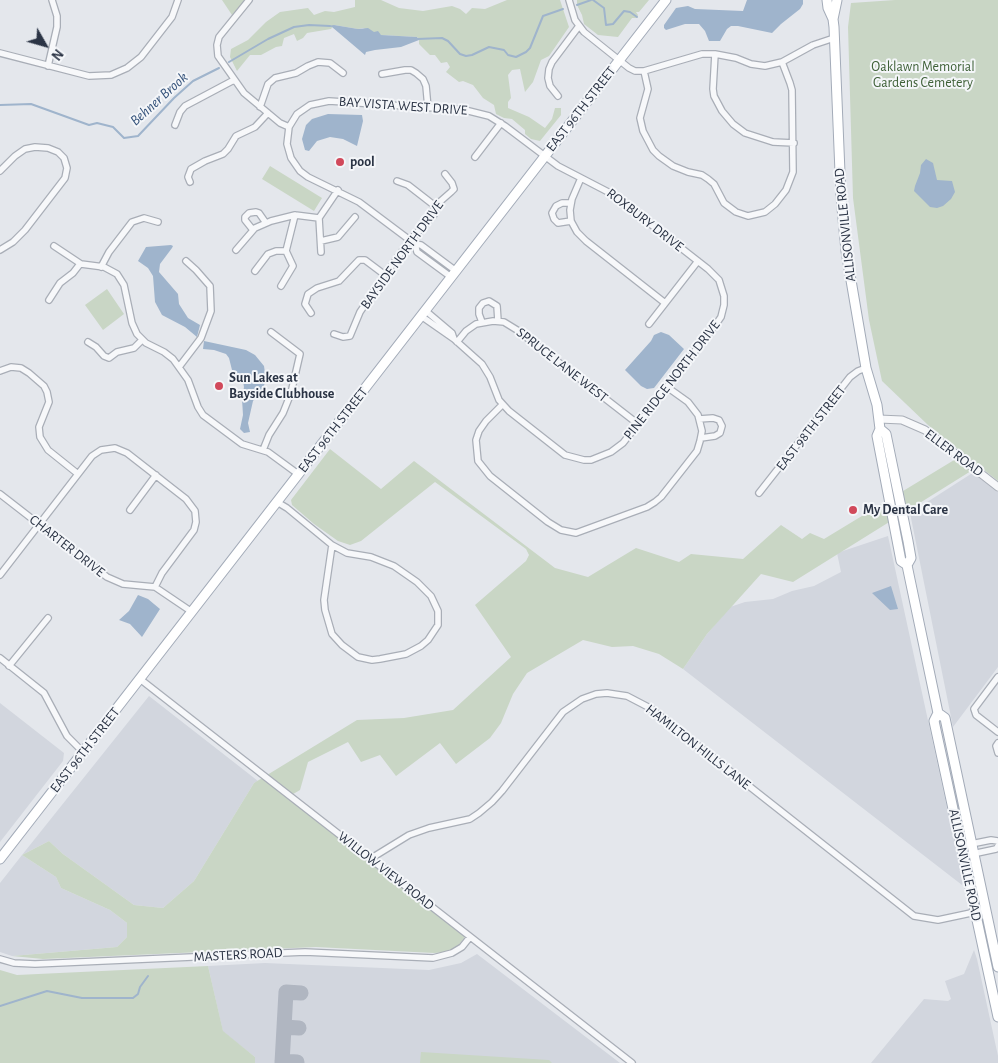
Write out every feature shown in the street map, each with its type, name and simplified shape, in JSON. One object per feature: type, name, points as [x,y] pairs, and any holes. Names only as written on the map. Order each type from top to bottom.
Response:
[{"type":"main road","name":"EAST 96TH STREET","points":[[0,859],[666,0]]},
{"type":"main road","name":"ALLISONVILLE ROAD","points":[[827,0],[833,19]]},
{"type":"main road","name":"ALLISONVILLE ROAD","points":[[837,0],[833,19],[836,114],[844,235],[866,368],[877,405],[880,429],[886,434],[911,558],[907,565],[938,713],[944,718],[998,967]]},
{"type":"main road","name":"ALLISONVILLE ROAD","points":[[938,713],[934,720],[998,1017]]},
{"type":"street","points":[[48,66],[57,27],[57,16],[52,0]]},
{"type":"street","points":[[0,52],[95,77],[108,76],[123,70],[141,57],[172,17],[178,0]]},
{"type":"street","points":[[249,0],[221,35],[217,45],[219,59],[244,93],[280,123],[289,126],[287,146],[295,165],[307,176],[338,190],[364,205],[412,242],[421,245],[453,274]]},
{"type":"street","points":[[569,0],[579,26],[589,37],[631,69],[639,71],[693,55],[715,54],[766,66],[782,62],[813,45],[834,38]]},
{"type":"street","points":[[558,96],[550,86],[548,78],[549,69],[552,62],[579,26]]},
{"type":"street","points":[[715,54],[714,96],[722,111],[733,124],[744,133],[773,142],[794,143]]},
{"type":"street","points":[[260,107],[268,84],[275,78],[296,73],[310,64],[318,62],[330,63],[343,73]]},
{"type":"street","points":[[644,71],[648,89],[640,118],[648,143],[659,156],[680,169],[702,175],[708,179],[714,184],[724,203],[736,212],[748,216],[760,214],[775,204],[786,190],[793,172],[792,90],[782,62]]},
{"type":"street","points":[[382,74],[405,70],[411,70],[416,73],[423,79],[426,86],[428,108]]},
{"type":"street","points":[[175,125],[180,112],[185,106],[234,80]]},
{"type":"street","name":"BAY VISTA WEST DRIVE","points":[[289,126],[305,108],[324,101],[476,112],[501,123],[544,156]]},
{"type":"street","points":[[190,182],[188,175],[192,168],[223,154],[236,136],[256,127],[268,113]]},
{"type":"street","points":[[475,157],[501,123]]},
{"type":"street","points":[[0,172],[15,156],[30,148],[48,148],[61,154],[67,165],[65,178],[23,232],[13,242],[0,250]]},
{"type":"street","name":"ROXBURY DRIVE","points":[[544,156],[569,173],[612,194],[698,261],[719,280],[724,296],[724,305]]},
{"type":"street","name":"BAYSIDE NORTH DRIVE","points":[[334,334],[345,337],[352,333],[360,312],[385,275],[434,215],[435,206],[454,189],[452,183],[444,174]]},
{"type":"street","points":[[580,178],[571,203],[571,221],[576,232],[665,303]]},
{"type":"street","points":[[397,181],[408,185],[435,206]]},
{"type":"street","points":[[321,252],[319,218],[338,190]]},
{"type":"street","points":[[571,203],[562,203],[556,206],[552,213],[558,223],[571,221]]},
{"type":"street","points":[[253,230],[245,220],[249,213],[258,213],[266,223]]},
{"type":"street","points":[[236,250],[253,230],[266,223],[295,215],[319,218]]},
{"type":"street","points":[[281,286],[293,266],[286,251],[295,215]]},
{"type":"street","points":[[321,241],[338,238],[355,217]]},
{"type":"street","points":[[101,267],[109,252],[132,222],[144,218],[158,222]]},
{"type":"street","points":[[54,246],[80,264],[113,271],[122,280],[126,290],[133,326],[142,340],[167,354],[179,367],[188,380],[199,410],[205,417],[245,446],[263,450],[298,474]]},
{"type":"street","points":[[256,271],[268,254],[276,251],[286,251]]},
{"type":"street","points":[[311,313],[305,306],[306,296],[317,288],[339,281],[359,260],[365,260],[385,275]]},
{"type":"street","points":[[649,324],[698,261]]},
{"type":"street","points":[[179,367],[201,338],[211,311],[210,286],[186,262]]},
{"type":"street","points":[[49,300],[60,283],[73,273],[80,264]]},
{"type":"street","points":[[455,340],[482,322],[498,321],[497,306],[489,301],[483,303],[479,308],[482,322]]},
{"type":"street","name":"PINE RIDGE NORTH DRIVE","points":[[502,405],[565,455],[591,460],[611,452],[622,443],[668,387],[721,317],[724,305]]},
{"type":"street","points":[[423,314],[452,332],[455,340],[482,364],[502,405],[479,431],[476,440],[478,461],[490,476],[561,530],[576,533],[647,507],[661,497],[693,455],[701,438],[699,419],[695,410],[688,402],[668,387]]},
{"type":"street","name":"SPRUCE LANE WEST","points":[[498,321],[504,322],[516,330],[638,424]]},
{"type":"street","points":[[263,450],[268,434],[283,414],[291,393],[300,354],[271,332]]},
{"type":"street","points":[[88,342],[96,347],[104,356],[110,358],[118,352],[134,348],[142,340]]},
{"type":"street","points":[[2,370],[13,367],[23,369],[44,386],[49,402],[40,422],[40,437],[48,450],[78,474]]},
{"type":"street","name":"EAST 98TH STREET","points":[[758,493],[850,377],[866,368]]},
{"type":"street","points":[[699,419],[714,418],[719,420],[722,426],[720,432],[715,436],[701,438]]},
{"type":"street","name":"ELLER ROAD","points":[[878,419],[902,420],[925,430],[998,487]]},
{"type":"street","points":[[0,575],[94,454],[101,450],[119,449],[127,453],[189,502],[195,511],[196,522],[191,535],[162,573],[155,586],[192,612]]},
{"type":"street","points":[[130,510],[156,476]]},
{"type":"street","name":"CHARTER DRIVE","points":[[0,494],[111,579],[124,584],[155,586]]},
{"type":"street","points":[[277,502],[332,545],[347,553],[380,560],[394,566],[417,582],[431,596],[438,611],[438,625],[428,640],[406,654],[372,660],[358,657],[342,646],[332,634],[324,600],[332,545]]},
{"type":"street","points":[[10,666],[48,618]]},
{"type":"street","points":[[0,658],[44,694],[67,736],[83,752]]},
{"type":"street","points":[[998,677],[974,709],[976,715],[998,732]]},
{"type":"street","name":"WILLOW VIEW ROAD","points":[[140,679],[632,1063]]},
{"type":"street","name":"HAMILTON HILLS LANE","points":[[370,859],[409,835],[429,828],[470,819],[479,813],[502,791],[564,712],[582,699],[596,694],[607,693],[627,696],[650,708],[914,916],[938,920],[986,910]]},
{"type":"street","points":[[998,743],[996,746],[998,753]]},
{"type":"street","points":[[962,851],[972,844],[992,840],[998,841]]},
{"type":"street","points":[[962,851],[974,854],[996,849],[998,846]]},
{"type":"street","name":"MASTERS ROAD","points":[[0,959],[14,963],[35,964],[305,952],[433,958],[446,956],[457,950],[470,938]]},
{"type":"shaded area","points":[[974,472],[998,492],[998,667],[953,727],[910,513]]},
{"type":"shaded area","points":[[888,536],[963,882],[962,885],[683,669],[707,634],[730,607],[745,602],[773,599],[792,591],[814,586],[841,572],[837,553]]},
{"type":"shaded area","points":[[149,696],[258,781],[254,783],[194,881],[163,908],[134,905],[63,854],[49,841],[22,855]]},
{"type":"shaded area","points":[[0,703],[64,753],[63,761],[0,842]]},
{"type":"shaded area","points":[[22,855],[56,877],[61,888],[110,910],[127,923],[127,937],[117,947],[12,956],[0,952],[0,883]]},
{"type":"shaded area","points":[[974,950],[998,1063],[871,1063],[924,999],[948,1001],[951,999],[945,981],[964,974]]},
{"type":"shaded area","points":[[477,954],[620,1063],[255,1063],[255,1057],[223,1032],[208,966],[265,963],[429,970],[461,963]]},
{"type":"green space","points":[[222,0],[245,0],[232,15]]},
{"type":"green space","points":[[355,0],[381,0],[399,8],[423,11],[452,6],[466,14],[472,8],[485,9],[507,0],[560,0],[569,27],[549,56],[541,60],[533,82],[525,92],[520,69],[512,70],[508,75],[511,98],[508,102],[508,108],[529,117],[545,128],[552,119],[555,108],[561,108],[561,115],[540,141],[531,139],[525,134],[525,130],[512,119],[496,114],[494,105],[483,98],[473,85],[463,81],[459,82],[446,72],[450,67],[447,62],[441,63],[435,55],[430,55],[419,44],[417,37],[381,35],[363,28],[358,29],[334,25],[331,29],[307,33],[297,41],[294,34],[284,38],[282,46],[261,55],[250,55],[237,71],[230,57],[231,49],[248,40],[266,22],[280,12],[308,8],[314,15],[325,11],[334,12],[355,7]]},
{"type":"green space","points":[[577,0],[649,0],[639,12],[636,12],[637,18],[632,18],[618,37],[598,35],[584,24]]},
{"type":"green space","name":"Oaklawn Memorial Gardens Cemetery","points":[[895,0],[998,0],[998,481],[979,466],[793,582],[761,574],[707,634],[683,669],[659,654],[633,646],[612,647],[583,640],[527,673],[513,694],[501,723],[490,738],[456,764],[440,743],[396,776],[380,755],[361,762],[348,742],[308,762],[300,790],[288,797],[465,937],[458,946],[448,952],[434,953],[316,947],[43,959],[12,956],[117,947],[127,937],[127,923],[110,910],[61,888],[56,877],[22,855],[49,841],[63,854],[134,905],[163,908],[194,881],[254,783],[357,720],[404,718],[453,710],[511,657],[475,605],[526,561],[529,555],[526,549],[435,482],[361,541],[350,545],[338,541],[292,505],[291,500],[330,449],[381,489],[414,461],[555,568],[588,577],[636,548],[679,562],[691,554],[743,559],[781,525],[802,539],[810,533],[824,539],[964,454],[928,425],[882,381],[869,320],[853,198],[848,27],[851,3]]},
{"type":"green space","points":[[270,166],[322,198],[314,211],[262,179]]},
{"type":"green space","points":[[107,289],[124,314],[103,330],[85,305]]},
{"type":"green space","points":[[208,966],[223,1031],[255,1057],[255,1063],[0,1063],[0,970],[17,975]]},
{"type":"green space","points":[[421,1052],[549,1060],[552,1063],[420,1063]]},
{"type":"water","points":[[747,0],[803,0],[803,4],[800,9],[772,33],[731,26],[720,41],[709,41],[705,31],[699,24],[685,24],[666,30],[664,28],[664,25],[676,8],[688,6],[695,9],[743,11]]},
{"type":"water","points":[[334,25],[358,29],[368,28],[374,32],[378,31],[381,35],[417,37],[419,40],[401,47],[366,52],[365,55],[332,27],[327,26]]},
{"type":"water","points":[[328,114],[362,115],[363,121],[357,146],[343,139],[330,137],[317,141],[309,151],[305,150],[302,139],[306,125],[312,119]]},
{"type":"water","points":[[926,159],[933,163],[937,180],[952,181],[955,192],[951,199],[943,206],[937,208],[930,207],[914,191],[921,165]]},
{"type":"water","points":[[173,246],[172,248],[160,264],[159,272],[178,294],[179,304],[188,318],[200,325],[197,337],[185,327],[162,315],[155,302],[153,276],[148,268],[138,261],[146,247]]},
{"type":"water","points":[[661,332],[669,335],[684,349],[654,388],[647,389],[641,386],[625,370],[651,341],[654,335]]},
{"type":"water","points":[[204,341],[246,350],[255,355],[264,366],[266,380],[263,388],[253,401],[248,423],[250,432],[244,433],[240,429],[243,415],[243,381],[232,370],[226,354],[203,349]]},
{"type":"water","points":[[891,586],[898,609],[890,610],[872,593]]},
{"type":"water","points":[[138,595],[148,599],[160,609],[142,637],[130,624],[119,620],[129,611]]},
{"type":"waterway","name":"Behner Brook","points":[[577,5],[591,0]]},
{"type":"waterway","name":"Behner Brook","points":[[593,0],[604,8],[606,25],[613,24],[624,11],[630,12],[637,17]]},
{"type":"waterway","name":"Behner Brook","points":[[417,39],[442,38],[448,41],[460,54],[466,56],[489,47],[504,50],[508,55],[516,57],[530,48],[543,16],[563,9]]},
{"type":"waterway","name":"Behner Brook","points":[[229,62],[268,39],[294,27],[309,25],[330,26]]},
{"type":"waterway","name":"Behner Brook","points":[[0,105],[31,104],[89,125],[97,123],[113,127],[124,138],[138,136],[193,81],[219,68]]},
{"type":"waterway","points":[[0,1006],[47,991],[82,998],[133,998],[138,994],[140,987],[148,976]]},
{"type":"taxiway","points":[[282,1063],[286,992],[301,993]]},
{"type":"taxiway","points":[[284,1027],[299,1028]]},
{"type":"taxiway","points":[[282,1061],[297,1062]]},
{"type":"place","name":"pool","points":[[340,162]]},
{"type":"place","name":"Sun Lakes at Bayside Clubhouse","points":[[219,386]]},
{"type":"place","name":"My Dental Care","points":[[853,510]]}]
